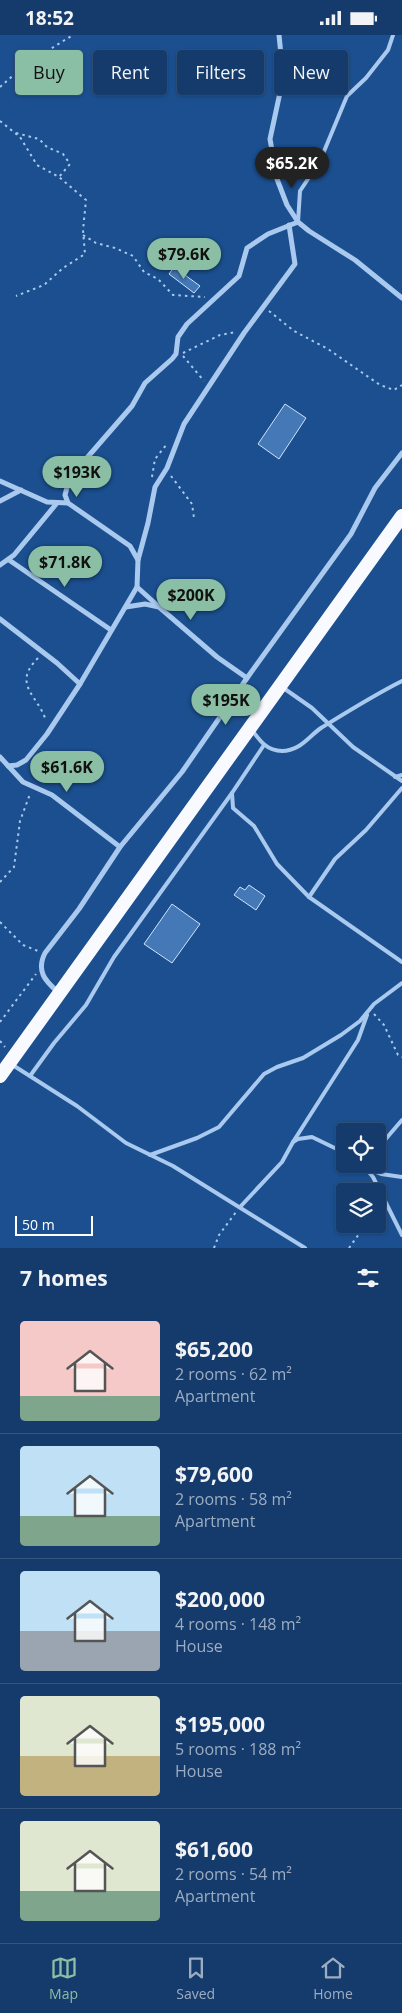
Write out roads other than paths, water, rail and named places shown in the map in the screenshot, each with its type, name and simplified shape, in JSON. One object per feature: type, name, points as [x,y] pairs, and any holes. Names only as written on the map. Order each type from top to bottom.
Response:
[{"type":"highway","points":[[0,1076],[402,516]]},
{"type":"street","points":[[279,35],[281,88],[270,139],[271,155],[287,205],[298,222],[367,269],[402,298]]},
{"type":"street","points":[[68,503],[65,495],[68,484],[78,467],[132,406],[145,383],[172,359],[181,331],[239,276],[247,248],[268,234],[298,222]]},
{"type":"street","points":[[8,765],[17,765],[26,760],[47,734],[80,684],[137,587],[138,560],[155,487],[167,468],[179,435],[244,333],[295,264],[289,225]]},
{"type":"street","points":[[59,993],[47,983],[40,968],[45,953],[79,909],[120,847],[182,772],[351,534],[375,488],[402,453]]},
{"type":"street","points":[[0,481],[47,502],[68,503],[119,536],[130,546],[138,560]]},
{"type":"street","points":[[0,501],[8,495],[21,490]]},
{"type":"street","points":[[0,565],[9,560],[57,503]]},
{"type":"street","points":[[9,560],[111,630]]},
{"type":"street","points":[[137,587],[218,657],[247,678]]},
{"type":"street","points":[[126,607],[145,604],[159,607]]},
{"type":"street","points":[[0,619],[43,652],[80,684]]},
{"type":"street","points":[[0,757],[23,782],[52,795],[120,847]]},
{"type":"lane","points":[[298,222],[300,191],[320,161],[346,96],[366,78],[388,50],[393,35]]},
{"type":"lane","points":[[251,728],[264,745],[275,751],[293,749],[329,724],[402,681]]},
{"type":"lane","points":[[281,686],[312,708],[353,747],[402,781]]},
{"type":"lane","points":[[30,1076],[54,1043],[86,1005],[114,957],[260,755],[264,745]]},
{"type":"lane","points":[[395,777],[402,775]]},
{"type":"lane","points":[[309,897],[335,859],[366,830],[402,788]]},
{"type":"lane","points":[[232,793],[233,807],[237,814],[254,826],[277,864],[309,897],[402,962]]},
{"type":"lane","points":[[150,1155],[197,1138],[219,1127],[264,1074],[277,1067],[303,1058],[341,1035],[360,1021],[369,1009],[402,983]]},
{"type":"lane","points":[[240,1206],[282,1163],[293,1142],[358,1040],[369,1009]]},
{"type":"lane","points":[[9,1063],[77,1106],[126,1143],[173,1166],[305,1248]]},
{"type":"lane","points":[[386,1139],[402,1120]]},
{"type":"lane","points":[[293,1142],[304,1137],[312,1137],[336,1149]]},
{"type":"lane","points":[[370,1173],[402,1235]]},
{"type":"lane","points":[[378,1173],[402,1177]]}]
